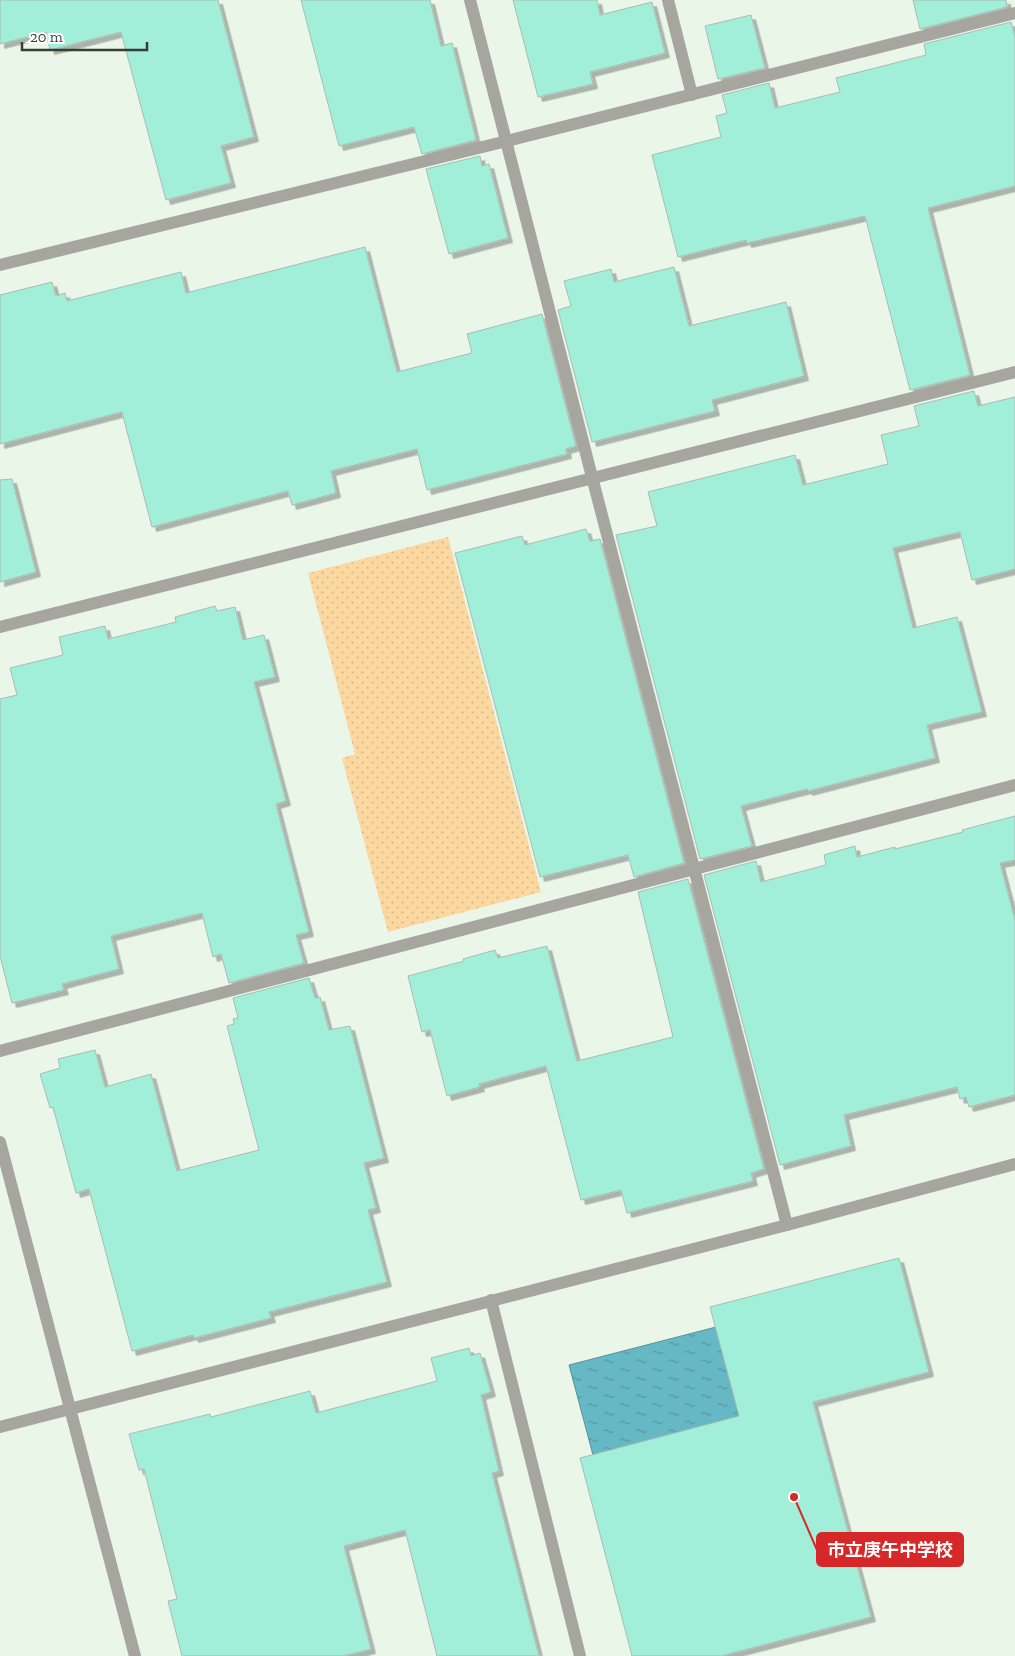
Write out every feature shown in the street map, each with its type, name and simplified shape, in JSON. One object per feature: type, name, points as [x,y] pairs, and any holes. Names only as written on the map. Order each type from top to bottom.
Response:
[{"type":"street","points":[[470,0],[787,1225]]},
{"type":"street","points":[[668,0],[692,95]]},
{"type":"street","points":[[0,265],[692,95],[1015,13]]},
{"type":"street","points":[[0,627],[1015,372]]},
{"type":"street","points":[[0,1051],[1015,785]]},
{"type":"street","points":[[0,1142],[135,1656]]},
{"type":"street","points":[[0,1427],[787,1225],[1015,1164]]},
{"type":"street","points":[[490,1300],[580,1656]]},
{"type":"shaded area","points":[[448,537],[541,892],[388,932],[342,758],[355,754],[308,573]]},
{"type":"water","points":[[716,1327],[739,1416],[593,1455],[569,1365]]},
{"type":"building","points":[[0,0],[218,0],[254,137],[221,146],[231,183],[166,200],[121,32],[50,50],[46,32],[0,44]]},
{"type":"building","points":[[301,0],[430,0],[441,46],[452,43],[476,140],[422,154],[414,127],[339,146]]},
{"type":"building","points":[[513,0],[597,0],[600,15],[652,2],[665,53],[590,72],[593,84],[538,97]]},
{"type":"building","points":[[913,0],[1006,0],[1007,7],[920,29]]},
{"type":"building","points":[[751,15],[765,68],[718,79],[705,26]]},
{"type":"building","points":[[1011,22],[1015,37],[1015,186],[928,208],[970,375],[910,390],[865,216],[747,243],[746,240],[678,257],[652,155],[721,137],[716,116],[727,113],[722,95],[769,83],[775,108],[840,92],[836,78],[926,55],[924,44]]},
{"type":"building","points":[[480,156],[482,166],[489,164],[508,238],[449,254],[426,169]]},
{"type":"building","points":[[365,247],[397,372],[472,353],[467,334],[542,314],[576,446],[566,449],[567,454],[427,490],[417,449],[331,471],[336,493],[292,505],[288,491],[152,527],[122,412],[0,444],[0,295],[52,282],[56,296],[65,293],[67,301],[181,272],[186,293]]},
{"type":"building","points":[[674,267],[689,326],[786,302],[804,376],[712,400],[715,411],[592,442],[558,310],[571,306],[564,281],[611,269],[614,282]]},
{"type":"building","points":[[974,391],[978,406],[1015,397],[1015,569],[972,580],[960,532],[893,548],[913,628],[957,617],[982,712],[927,725],[935,758],[808,791],[807,789],[741,806],[752,846],[700,859],[616,535],[657,526],[648,492],[795,455],[803,485],[888,464],[881,435],[919,426],[914,406]]},
{"type":"building","points":[[12,479],[36,572],[0,582],[0,480]]},
{"type":"building","points":[[586,529],[590,541],[600,539],[684,863],[634,877],[628,855],[540,877],[455,553],[522,536],[525,545]]},
{"type":"building","points":[[215,606],[217,611],[235,607],[243,640],[264,635],[275,677],[254,682],[286,801],[276,804],[309,932],[296,935],[304,963],[229,983],[221,954],[213,957],[202,913],[111,936],[119,969],[62,984],[64,990],[12,1003],[0,956],[0,699],[17,695],[10,668],[63,655],[59,637],[105,626],[108,639],[176,622],[175,617]]},
{"type":"building","points":[[1015,816],[1015,860],[1000,863],[1015,920],[1015,1095],[969,1107],[966,1097],[960,1099],[957,1087],[844,1115],[851,1146],[780,1165],[704,875],[756,861],[761,882],[826,865],[824,855],[855,846],[857,857],[963,832],[962,830]]},
{"type":"building","points":[[688,879],[764,1169],[751,1173],[753,1181],[627,1213],[621,1190],[581,1200],[546,1066],[479,1084],[480,1087],[447,1096],[430,1030],[422,1032],[408,976],[464,961],[463,959],[495,950],[498,958],[547,946],[577,1061],[673,1037],[638,892]]},
{"type":"building","points":[[309,978],[315,998],[320,997],[329,1030],[350,1026],[384,1158],[364,1163],[376,1208],[368,1210],[387,1282],[269,1312],[271,1318],[194,1338],[193,1335],[132,1351],[89,1189],[76,1193],[53,1107],[50,1108],[40,1074],[60,1068],[58,1059],[95,1050],[105,1087],[151,1074],[177,1171],[259,1150],[227,1026],[234,1024],[233,1019],[238,1018],[233,998]]},
{"type":"building","points":[[899,1258],[929,1372],[813,1402],[871,1617],[721,1656],[632,1656],[580,1458],[739,1416],[710,1307]]},
{"type":"building","points":[[469,1348],[471,1356],[480,1353],[491,1392],[481,1395],[499,1471],[492,1473],[539,1656],[437,1656],[405,1530],[344,1546],[371,1649],[343,1656],[182,1656],[168,1601],[177,1599],[144,1469],[139,1470],[129,1434],[210,1414],[211,1417],[310,1391],[316,1413],[437,1381],[431,1358]]},
{"type":"place","name":"市立庚午中学校","points":[[794,1497]]}]
